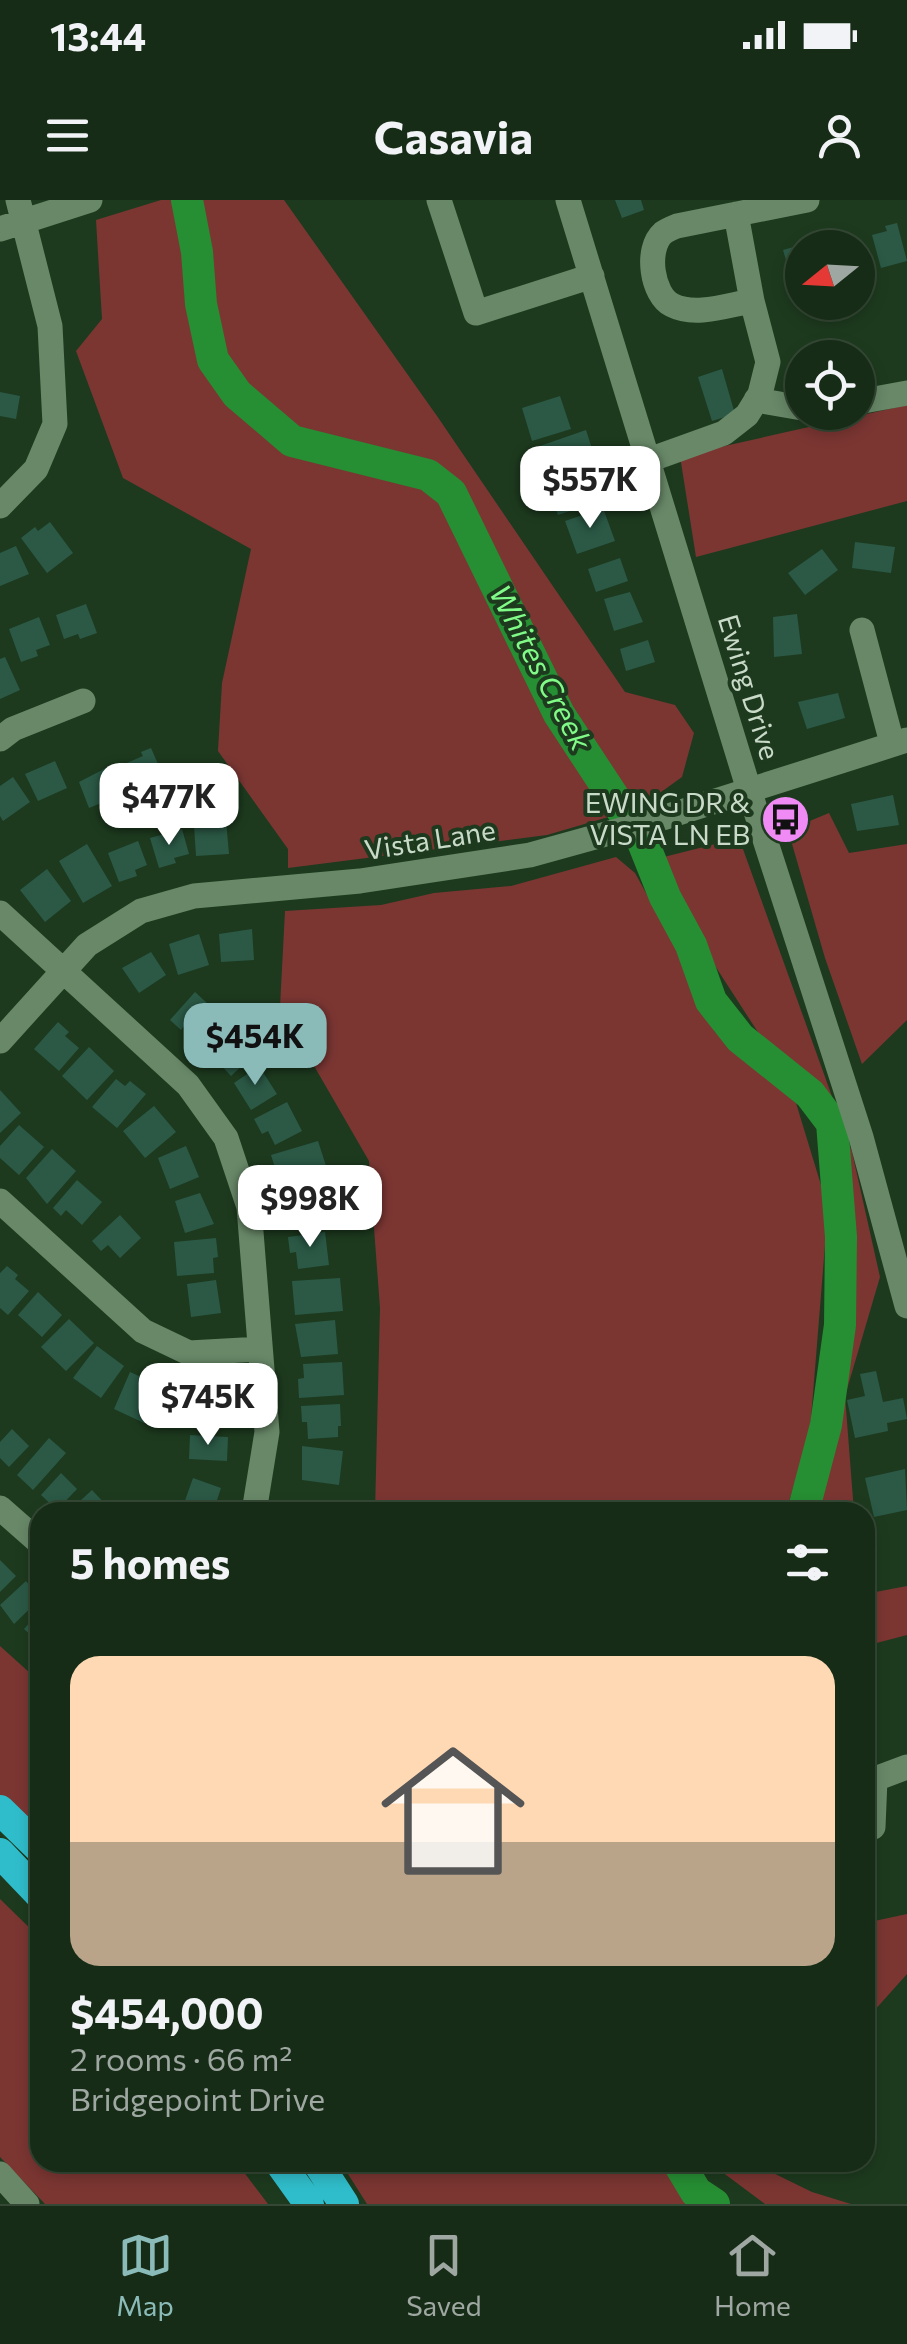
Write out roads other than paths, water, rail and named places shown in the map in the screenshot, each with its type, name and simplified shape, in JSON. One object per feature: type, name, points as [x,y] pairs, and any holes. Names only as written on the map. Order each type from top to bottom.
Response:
[{"type":"highway","points":[[0,1810],[30,1839]]},
{"type":"highway","points":[[0,1853],[30,1884]]},
{"type":"highway","points":[[286,2172],[309,2204]]},
{"type":"highway","points":[[323,2172],[344,2204]]},
{"type":"street","points":[[0,229],[22,210],[90,200]]},
{"type":"street","points":[[440,200],[476,313],[592,276]]},
{"type":"street","name":"Ewing Drive","points":[[568,200],[749,790],[861,1137],[907,1306]]},
{"type":"street","points":[[752,301],[686,310],[670,304],[654,279],[654,250],[660,234],[677,226],[807,200]]},
{"type":"street","points":[[0,506],[36,469],[55,424],[50,326],[22,210]]},
{"type":"street","points":[[649,460],[724,434],[747,415],[756,400],[768,362],[736,214]]},
{"type":"street","points":[[875,399],[907,392]]},
{"type":"street","points":[[756,400],[785,405]]},
{"type":"street","points":[[862,630],[900,741]]},
{"type":"street","points":[[0,738],[83,701]]},
{"type":"street","name":"Vista Lane","points":[[0,1041],[87,945],[140,911],[194,896],[360,881],[530,855],[653,822],[900,741]]},
{"type":"street","points":[[0,913],[188,1084],[226,1138],[250,1207],[267,1432],[256,1502]]},
{"type":"street","points":[[0,1201],[143,1331],[190,1353],[260,1348]]},
{"type":"street","points":[[0,1508],[30,1534]]},
{"type":"street","points":[[875,1779],[907,1767]]},
{"type":"street","points":[[0,2174],[26,2204]]},
{"type":"waterway","name":"Whites Creek","points":[[187,200],[213,360],[237,394],[292,441],[428,475],[451,493],[559,714],[643,842],[665,897],[691,945],[711,1001],[740,1038],[810,1094],[832,1123],[841,1237],[840,1325],[826,1425],[806,1502]]},
{"type":"waterway","name":"Whites Creek","points":[[684,2172],[696,2192],[714,2204]]},
{"type":"place","name":"EWING DR & VISTA LN EB","points":[[785,819]]}]
